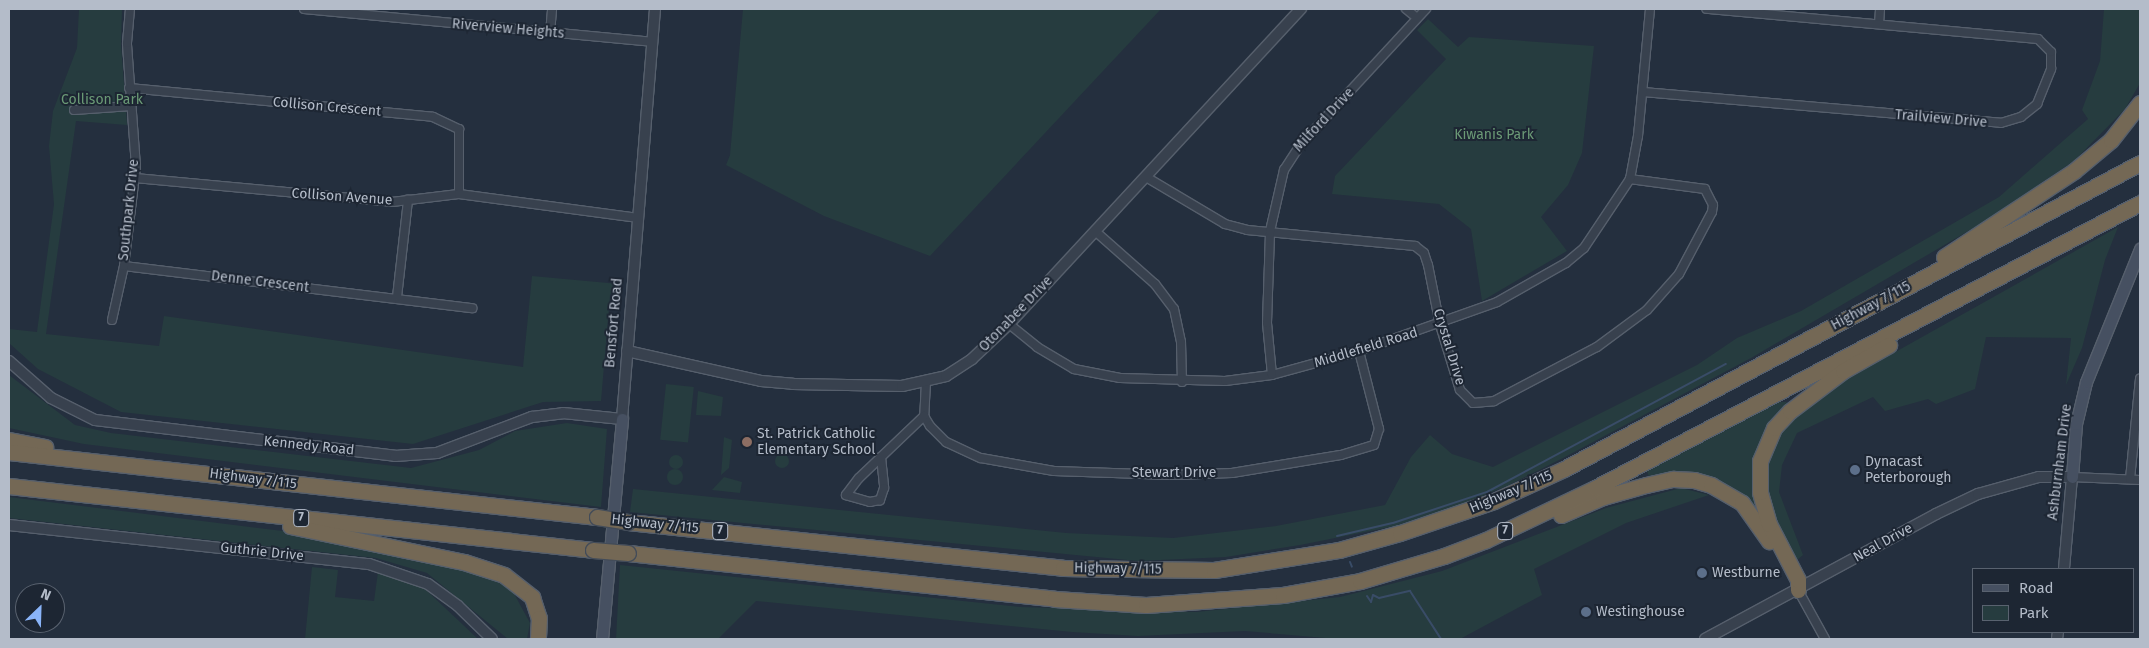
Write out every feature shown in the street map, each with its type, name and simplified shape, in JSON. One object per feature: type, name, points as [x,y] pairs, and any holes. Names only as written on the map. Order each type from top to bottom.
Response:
[{"type":"highway","points":[[1812,337],[1846,312],[1912,277],[2074,171],[2111,140],[2140,103]]},
{"type":"highway","name":"Highway 7/115","points":[[9,452],[628,522],[1063,568],[1214,570],[1274,562],[1400,533],[1494,502],[1564,469],[2140,163]]},
{"type":"highway","name":"7","points":[[9,486],[1055,599],[1146,605],[1283,595],[1360,581],[1444,556],[1486,540],[1595,488],[2140,202]]},
{"type":"highway","points":[[1798,590],[1798,580],[1769,524],[1760,492],[1760,461],[1774,428],[1811,394],[1843,371],[1956,305],[1973,290]]},
{"type":"highway","points":[[9,440],[186,471]]},
{"type":"highway","points":[[1486,540],[1525,530],[1603,497],[1637,487],[1673,479],[1694,480],[1711,485],[1742,503],[1766,535],[1791,585],[1798,590]]},
{"type":"highway","points":[[211,508],[244,519],[327,532],[464,562],[504,574],[532,597],[539,618],[538,639]]},
{"type":"main road","name":"Ashburnham Drive","points":[[2072,477],[2076,424],[2086,382],[2140,249]]},
{"type":"main road","name":"Bensfort Road","points":[[602,639],[622,419]]},
{"type":"street","name":"Southpark Drive","points":[[112,320],[124,266],[135,178],[127,43],[130,9]]},
{"type":"street","name":"Riverview Heights","points":[[304,9],[651,42]]},
{"type":"street","points":[[550,33],[552,9]]},
{"type":"street","name":"Bensfort Road","points":[[622,419],[655,9]]},
{"type":"street","name":"Otonabee Drive","points":[[627,351],[761,381],[855,386],[926,382],[960,368],[1009,324],[1301,9]]},
{"type":"street","points":[[1406,9],[1417,18]]},
{"type":"street","name":"Milford Drive","points":[[1272,375],[1267,322],[1270,231],[1284,170],[1290,156],[1426,9]]},
{"type":"street","name":"Middlefield Road","points":[[1009,324],[1037,348],[1074,368],[1120,378],[1182,382],[1225,381],[1272,375],[1359,351],[1440,325],[1497,302],[1566,263],[1599,230],[1630,179],[1643,92],[1650,9]]},
{"type":"street","name":"Trailview Drive","points":[[1643,92],[1981,124],[2001,123],[2021,117],[2037,104],[2046,87],[2051,69],[2051,52],[2038,40],[1748,10],[1706,9]]},
{"type":"street","points":[[1879,24],[1880,9]]},
{"type":"street","name":"Collison Crescent","points":[[129,88],[433,117],[458,129],[459,194]]},
{"type":"street","points":[[74,110],[131,106]]},
{"type":"street","name":"Crystal Drive","points":[[1146,177],[1225,224],[1270,231],[1415,246],[1424,254],[1428,265],[1440,325],[1460,390],[1473,403],[1494,401],[1573,362],[1626,329],[1679,274],[1713,205],[1705,189],[1630,179]]},
{"type":"street","name":"Collison Avenue","points":[[135,178],[392,202],[459,194],[638,218]]},
{"type":"street","points":[[397,297],[408,200]]},
{"type":"street","points":[[1095,231],[1155,284],[1174,309],[1181,342],[1182,382]]},
{"type":"street","name":"Denne Crescent","points":[[124,266],[397,297],[472,308]]},
{"type":"street","name":"Stewart Drive","points":[[924,416],[946,442],[981,458],[1013,466],[1172,475],[1266,468],[1341,455],[1374,445],[1379,429],[1359,351]]},
{"type":"street","name":"Kennedy Road","points":[[9,361],[51,398],[95,420],[395,456],[443,452],[532,417],[563,413],[622,419]]},
{"type":"street","points":[[2130,479],[2140,378]]},
{"type":"street","points":[[881,457],[884,488],[880,500],[870,502],[846,495],[859,478],[881,457],[924,416],[926,382]]},
{"type":"street","name":"Neal Drive","points":[[1705,639],[1936,514],[1978,494],[2039,476],[2072,477]]},
{"type":"street","points":[[2072,477],[2140,480]]},
{"type":"street","name":"Ashburnham Drive","points":[[2064,568],[2072,477]]},
{"type":"street","name":"Guthrie Drive","points":[[9,525],[369,564],[428,584],[458,606],[492,639]]},
{"type":"street","points":[[1798,590],[1825,639]]},
{"type":"green space","name":"Collison Park","points":[[79,9],[122,9],[121,45],[127,125],[76,121],[46,334],[159,346],[164,316],[523,367],[532,276],[619,284],[610,295],[601,401],[543,402],[413,444],[121,412],[38,369],[9,343],[9,329],[37,332],[54,204],[49,146],[53,111],[77,48]]},
{"type":"green space","points":[[743,9],[1161,9],[930,256],[824,216],[726,165],[730,155]]},
{"type":"green space","points":[[2104,9],[2140,9],[2140,83],[2125,109],[2074,161],[1982,223],[1751,358],[1507,486],[1451,508],[1395,526],[1300,545],[1226,557],[1138,561],[630,512],[633,489],[1066,533],[1173,538],[1276,526],[1385,505],[1411,457],[1430,435],[1452,454],[1493,467],[1697,365],[1737,338],[1801,311],[1999,197],[2088,119],[2082,110],[2100,61]]},
{"type":"green space","name":"Kiwanis Park","points":[[1428,19],[1458,47],[1469,37],[1594,46],[1582,153],[1568,185],[1541,217],[1567,251],[1482,301],[1471,229],[1439,204],[1332,194],[1335,176],[1446,59],[1417,30]]},
{"type":"green space","points":[[2118,227],[2105,260],[2082,348],[2066,385],[2071,338],[1986,337],[1975,389],[1936,404],[1928,399],[1885,411],[1873,397],[1797,433],[1782,465],[1779,492],[1803,555],[1796,561],[1777,523],[1769,495],[1768,466],[1778,435],[1798,413],[1824,392]]},
{"type":"green space","points":[[9,375],[75,425],[111,433],[411,468],[479,450],[515,431],[567,423],[607,429],[601,507],[84,444],[9,428]]},
{"type":"green space","points":[[666,384],[694,387],[688,443],[660,440]]},
{"type":"green space","points":[[698,391],[723,397],[721,416],[696,415]]},
{"type":"green space","points":[[1779,402],[1787,402],[1762,440],[1761,508],[1756,513],[1720,481],[1688,472],[1649,477],[1646,468]]},
{"type":"green space","points":[[724,437],[732,440],[729,468],[721,475]]},
{"type":"green space","points":[[779,454],[785,454],[789,461],[785,468],[779,468],[775,464],[775,458]]},
{"type":"green space","points":[[673,455],[679,455],[683,462],[679,469],[673,469],[669,465],[669,459]]},
{"type":"green space","points":[[675,469],[683,477],[675,485],[667,477]]},
{"type":"green space","points":[[724,477],[742,482],[740,493],[712,490]]},
{"type":"green space","points":[[1681,488],[1709,495],[1626,523],[1534,569],[1542,595],[1460,639],[1337,639],[1245,631],[1138,636],[1072,632],[756,601],[718,639],[616,639],[620,565],[1020,607],[1196,612],[1340,597],[1442,571],[1606,508]]},
{"type":"green space","points":[[9,497],[291,532],[466,568],[511,588],[530,623],[527,639],[508,639],[427,573],[376,558],[9,518]]},
{"type":"green space","points":[[312,567],[338,570],[335,597],[374,601],[378,572],[425,589],[478,639],[305,639]]},
{"type":"waterway","points":[[1337,536],[1393,523],[1487,492],[1726,364]]},
{"type":"waterway","points":[[1350,562],[1352,567]]},
{"type":"waterway","points":[[1367,596],[1371,602],[1373,595],[1379,598],[1410,591],[1441,639]]},
{"type":"place","name":"St. Patrick Catholic Elementary School","points":[[747,442]]},
{"type":"place","name":"Dynacast Peterborough","points":[[1855,470]]},
{"type":"place","name":"Westburne","points":[[1702,573]]},
{"type":"place","name":"Westinghouse","points":[[1586,612]]}]
